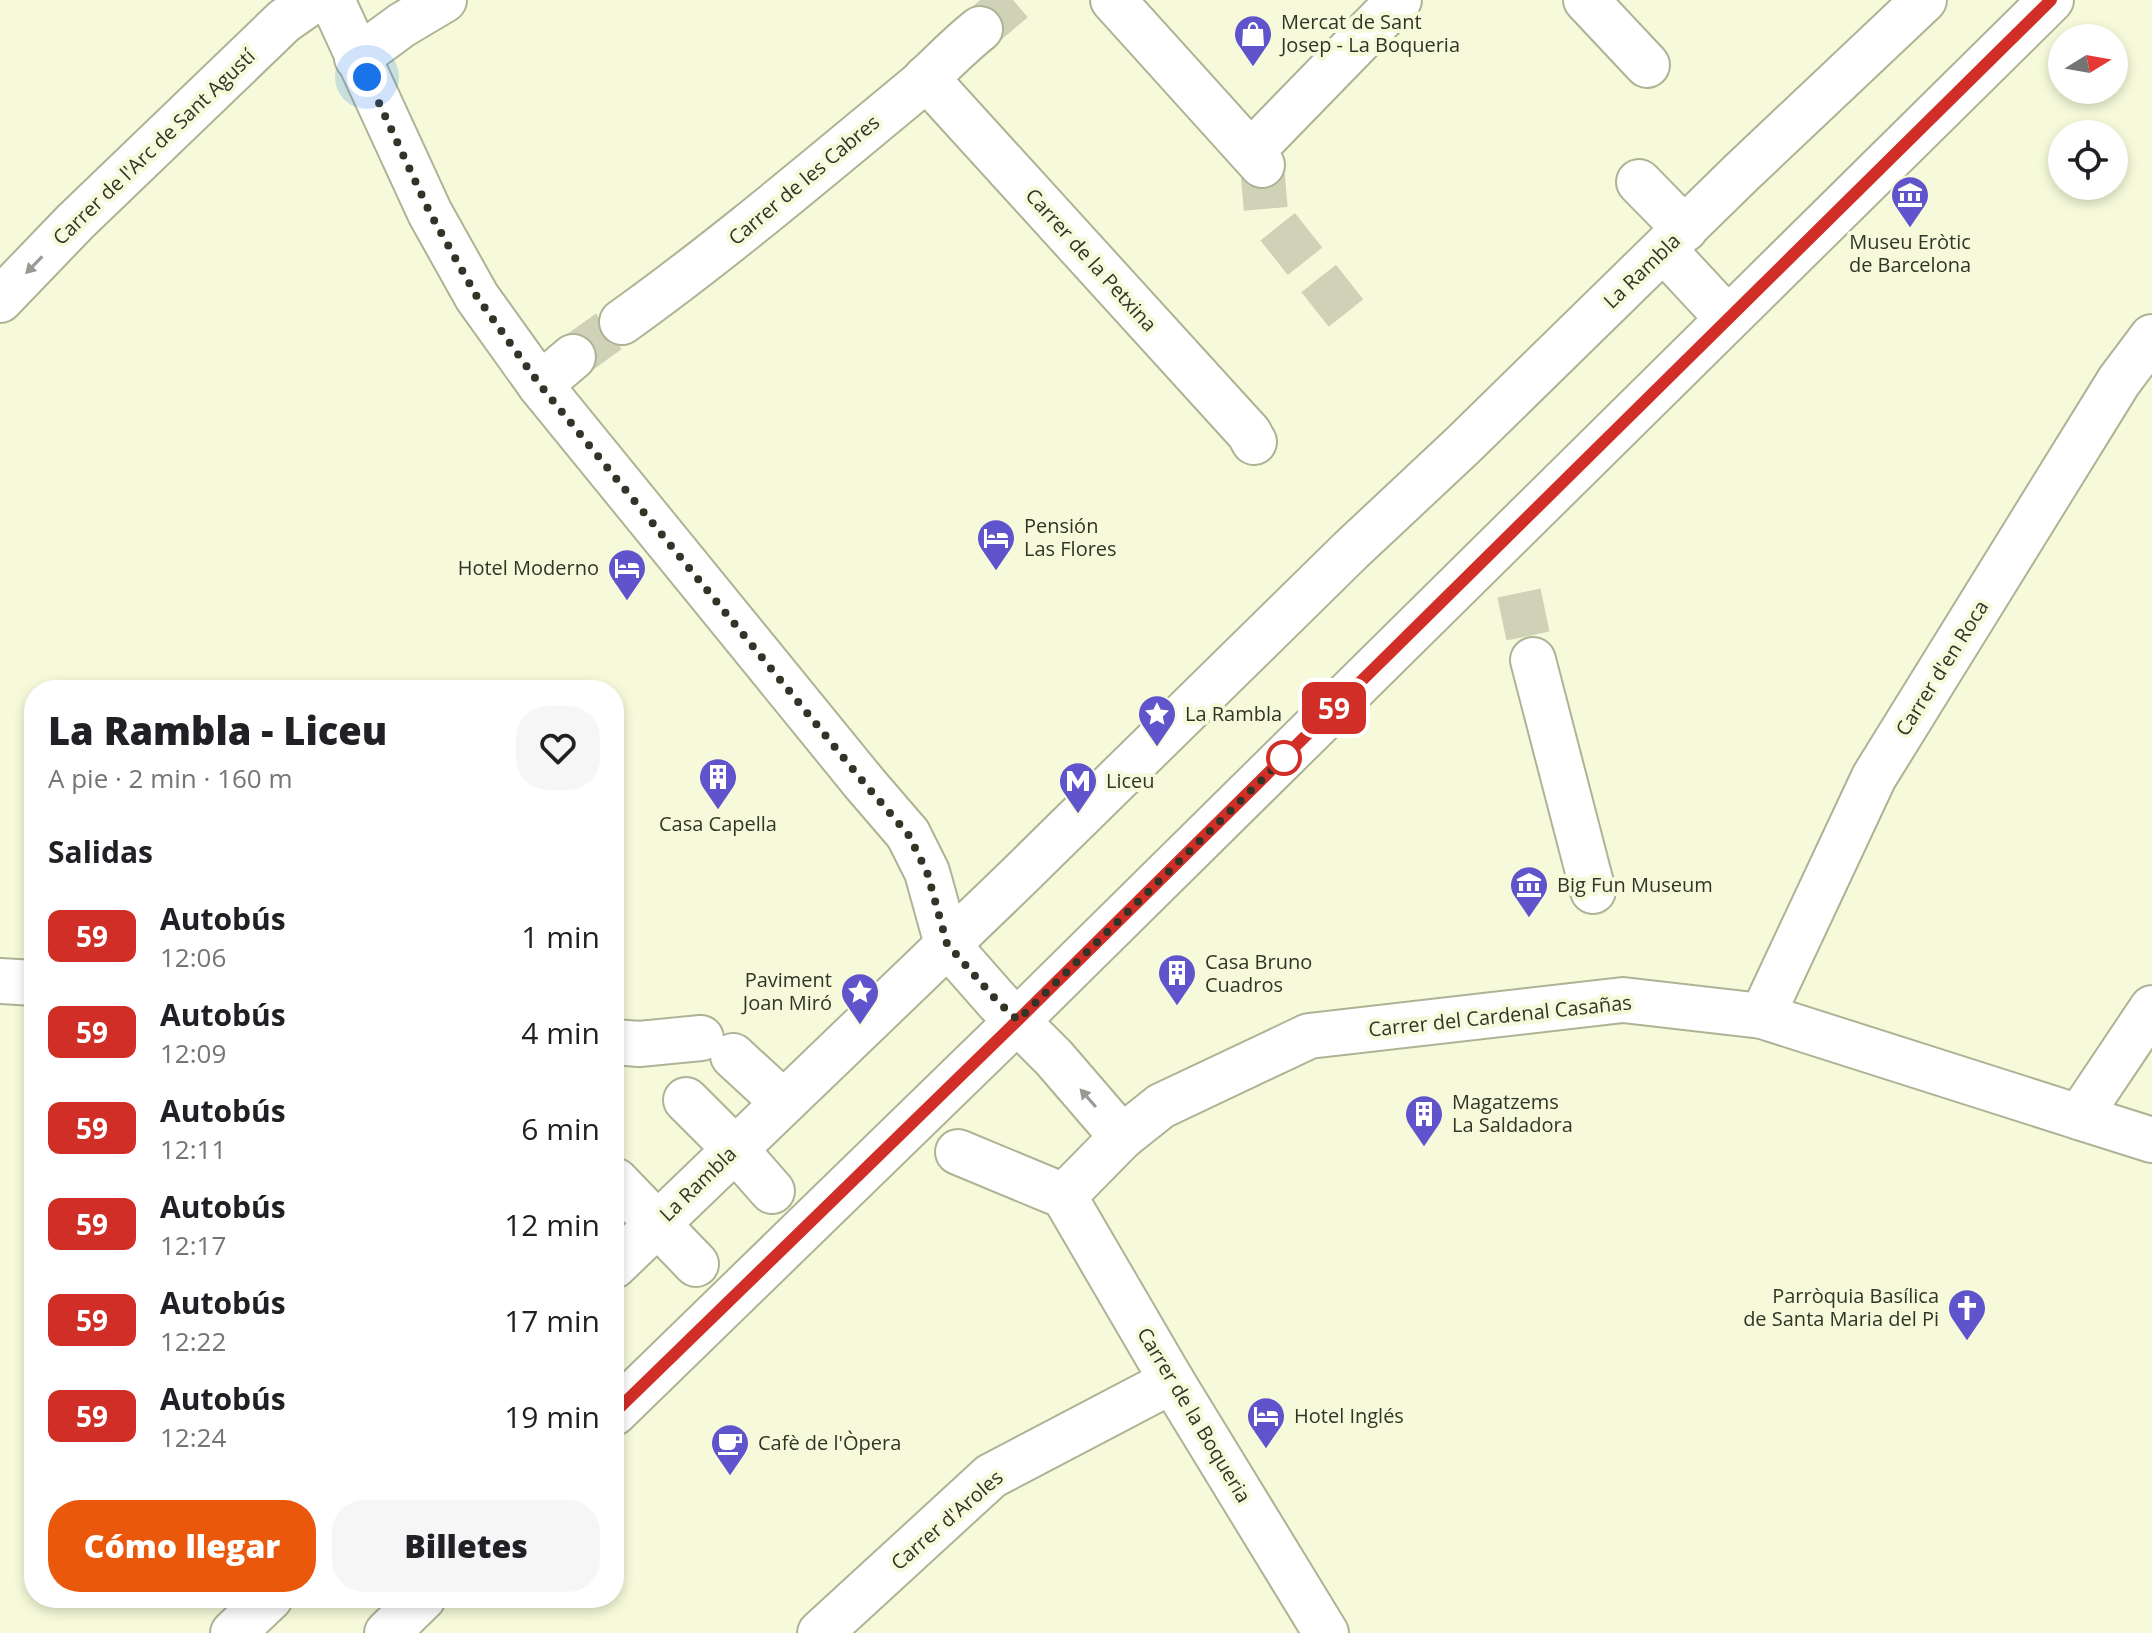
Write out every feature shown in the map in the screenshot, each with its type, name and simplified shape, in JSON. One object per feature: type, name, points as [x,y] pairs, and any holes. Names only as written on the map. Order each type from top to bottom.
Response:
[{"type":"street","name":"Carrer de l'Arc de Sant Agustí","points":[[0,300],[75,222],[284,21],[314,0]]},
{"type":"street","points":[[332,0],[430,213],[477,297],[557,371],[917,853],[947,944],[1122,1137]]},
{"type":"street","points":[[357,58],[402,25],[444,0]]},
{"type":"street","points":[[1113,0],[1256,158],[1399,0]]},
{"type":"street","points":[[1586,0],[1647,65]]},
{"type":"street","name":"La Rambla","points":[[624,1256],[1741,173],[1924,0]]},
{"type":"street","points":[[624,1404],[1029,1032],[2051,0]]},
{"type":"street","name":"Carrer de les Cabres","points":[[622,322],[741,232],[980,29]]},
{"type":"street","name":"Carrer de la Petxina","points":[[926,78],[1254,442]]},
{"type":"street","points":[[1639,182],[1716,306]]},
{"type":"street","name":"Carrer d'en Roca","points":[[1762,1016],[1874,777],[2119,381],[2152,337]]},
{"type":"street","points":[[1533,660],[1593,891]]},
{"type":"street","points":[[0,981],[24,982]]},
{"type":"street","name":"Carrer del Cardenal Casañas","points":[[1064,1196],[1122,1137],[1161,1106],[1309,1036],[1623,1000],[1762,1016],[2152,1140]]},
{"type":"street","points":[[2079,1117],[2152,1008]]},
{"type":"street","points":[[624,1043],[717,1047],[783,1102]]},
{"type":"street","points":[[686,1100],[772,1191]]},
{"type":"street","points":[[958,1152],[1064,1196]]},
{"type":"street","points":[[624,1189],[696,1264]]},
{"type":"street","name":"Carrer de la Boqueria","points":[[1064,1196],[1172,1381],[1326,1633]]},
{"type":"street","name":"Carrer d'Aroles","points":[[820,1633],[991,1476],[1172,1381]]},
{"type":"street","points":[[233,1633],[259,1608]]},
{"type":"street","points":[[387,1633],[413,1608]]},
{"type":"tunnel","points":[[980,29],[1014,0]]},
{"type":"tunnel","points":[[1262,165],[1266,212],[1346,313]]},
{"type":"tunnel","points":[[573,357],[622,322]]},
{"type":"tunnel","points":[[1519,593],[1533,660]]},
{"type":"bus line","name":"59","points":[[624,1403],[1018,1020],[2051,0]]},
{"type":"place","name":"Mercat de Sant Josep - La Boqueria","points":[[1253,68]]},
{"type":"place","name":"Museu Eròtic de Barcelona","points":[[1910,229]]},
{"type":"place","name":"Pensión Las Flores","points":[[996,572]]},
{"type":"place","name":"Hotel Moderno","points":[[627,602]]},
{"type":"place","name":"La Rambla","points":[[1157,748]]},
{"type":"place","name":"Casa Capella","points":[[718,811]]},
{"type":"place","name":"Liceu","points":[[1078,815]]},
{"type":"place","name":"Big Fun Museum","points":[[1529,919]]},
{"type":"place","name":"Casa Bruno Cuadros","points":[[1177,1007]]},
{"type":"place","name":"Paviment Joan Miró","points":[[860,1026]]},
{"type":"place","name":"Magatzems La Saldadora","points":[[1424,1148]]},
{"type":"place","name":"Parròquia Basílica de Santa Maria del Pi","points":[[1967,1342]]},
{"type":"place","name":"Hotel Inglés","points":[[1266,1450]]},
{"type":"place","name":"Cafè de l'Òpera","points":[[730,1477]]},
{"type":"route","points":[[367,77],[430,213],[477,297],[540,385],[908,834],[927,872],[947,944],[1018,1020],[1284,758]]}]
